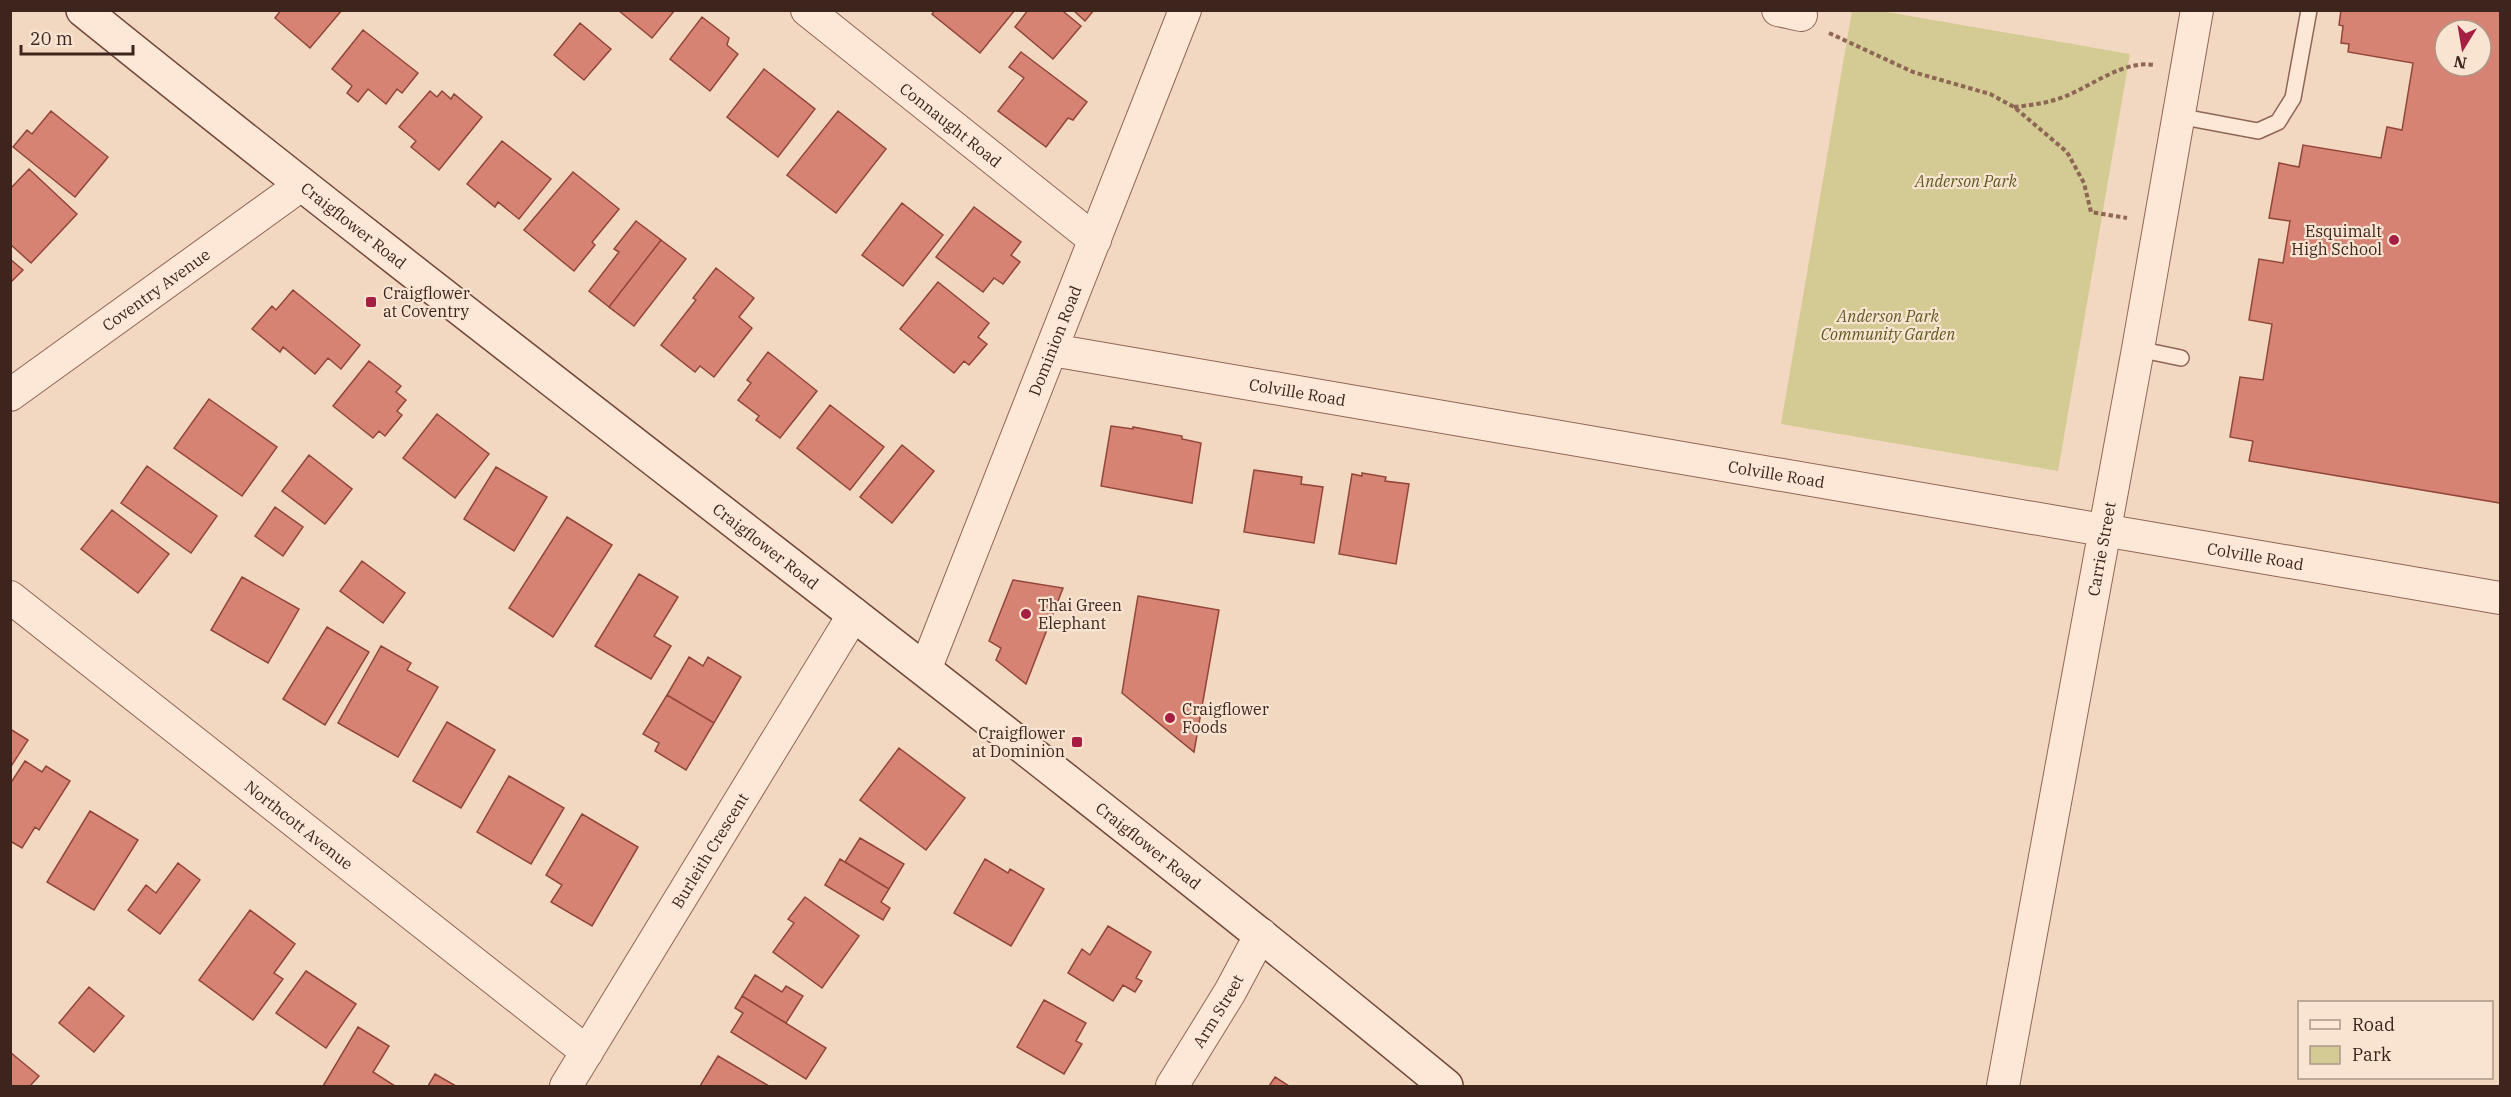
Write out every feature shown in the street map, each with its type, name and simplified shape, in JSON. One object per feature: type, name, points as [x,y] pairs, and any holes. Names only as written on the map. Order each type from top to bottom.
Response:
[{"type":"main road","name":"Craigflower Road","points":[[84,11],[301,185],[1262,934],[1446,1086]]},
{"type":"street","name":"Connaught Road","points":[[807,10],[1095,240]]},
{"type":"street","name":"Dominion Road","points":[[924,670],[1185,10]]},
{"type":"street","name":"Carrie Street","points":[[2002,1086],[2138,349],[2197,10]]},
{"type":"street","name":"Coventry Avenue","points":[[10,395],[301,185]]},
{"type":"street","name":"Colville Road","points":[[1052,350],[2500,598]]},
{"type":"street","name":"Northcott Avenue","points":[[10,597],[587,1052]]},
{"type":"street","name":"Burleith Crescent","points":[[566,1086],[854,614]]},
{"type":"street","name":"Arm Street","points":[[1172,1086],[1230,992],[1262,934]]},
{"type":"lane","points":[[2178,116],[2258,130],[2278,122],[2293,98],[2309,10]]},
{"type":"lane","points":[[2138,349],[2181,358]]},
{"type":"path","points":[[1790,13],[1846,43],[1937,80],[1990,94],[2014,107],[2067,152],[2084,183],[2091,212],[2160,224]]},
{"type":"path","points":[[2014,107],[2045,104],[2141,63],[2187,69]]},
{"type":"green space","name":"Anderson Park","points":[[1852,11],[1881,11],[2130,54],[2058,471],[1781,424]]},
{"type":"building","points":[[281,10],[342,10],[310,48],[275,18]]},
{"type":"building","points":[[618,10],[675,10],[652,38]]},
{"type":"building","points":[[935,10],[1015,10],[980,53],[932,14]]},
{"type":"building","points":[[1028,10],[1065,10],[1064,12],[1081,26],[1053,59],[1015,27]]},
{"type":"building","points":[[1073,10],[1094,10],[1085,21]]},
{"type":"building","name":"Esquimalt High School","points":[[2341,10],[2500,10],[2500,503],[2249,461],[2253,441],[2230,437],[2240,377],[2263,380],[2272,324],[2249,320],[2259,259],[2283,263],[2290,221],[2269,218],[2279,163],[2299,167],[2303,145],[2381,158],[2387,127],[2402,130],[2413,63],[2348,52],[2349,44],[2341,43],[2343,26],[2339,25]]},
{"type":"building","points":[[702,17],[729,38],[727,45],[738,54],[710,91],[670,59]]},
{"type":"building","points":[[580,23],[611,49],[584,80],[554,55]]},
{"type":"building","points":[[363,30],[418,73],[402,93],[397,89],[386,104],[368,89],[358,102],[347,93],[352,86],[332,69]]},
{"type":"building","points":[[1021,52],[1087,102],[1073,120],[1068,118],[1046,147],[998,111],[1024,78],[1009,67]]},
{"type":"building","points":[[764,69],[815,109],[778,157],[727,117]]},
{"type":"building","points":[[430,91],[437,97],[442,91],[451,99],[454,94],[482,117],[439,170],[411,147],[416,141],[399,127]]},
{"type":"building","points":[[51,111],[108,157],[75,197],[13,147],[27,130],[32,134]]},
{"type":"building","points":[[838,111],[886,149],[836,213],[787,175]]},
{"type":"building","points":[[502,141],[551,179],[519,219],[498,202],[495,207],[467,184]]},
{"type":"building","points":[[29,169],[77,214],[31,263],[10,244],[10,189]]},
{"type":"building","points":[[573,172],[619,209],[592,242],[595,245],[574,271],[524,230]]},
{"type":"building","points":[[902,203],[943,235],[903,286],[862,255]]},
{"type":"building","points":[[974,207],[1021,242],[1011,255],[1020,262],[1003,284],[994,278],[983,292],[936,257]]},
{"type":"building","points":[[636,221],[661,240],[609,307],[589,291],[619,252],[614,249]]},
{"type":"building","points":[[661,240],[686,259],[634,326],[609,307]]},
{"type":"building","points":[[10,259],[23,270],[10,283]]},
{"type":"building","points":[[716,268],[754,298],[739,317],[752,328],[714,377],[700,366],[695,372],[661,345],[696,300],[693,298]]},
{"type":"building","points":[[938,282],[989,323],[978,337],[987,344],[969,365],[964,361],[954,373],[900,329]]},
{"type":"building","points":[[293,290],[360,345],[341,369],[328,358],[315,374],[283,347],[280,352],[252,329],[272,306],[276,310]]},
{"type":"building","points":[[768,352],[817,391],[780,438],[756,420],[759,416],[738,400],[751,383],[747,380]]},
{"type":"building","points":[[369,361],[401,386],[396,392],[406,400],[397,411],[402,415],[385,436],[379,431],[373,438],[333,406]]},
{"type":"building","points":[[209,399],[277,447],[242,496],[174,448]]},
{"type":"building","points":[[830,405],[884,447],[850,490],[797,448]]},
{"type":"building","points":[[437,414],[489,454],[455,498],[403,458]]},
{"type":"building","points":[[1111,426],[1133,429],[1133,427],[1182,436],[1182,439],[1201,443],[1192,503],[1101,486]]},
{"type":"building","points":[[902,445],[934,471],[892,523],[860,497]]},
{"type":"building","points":[[309,455],[352,489],[325,524],[282,491]]},
{"type":"building","points":[[147,466],[217,516],[191,553],[121,503]]},
{"type":"building","points":[[496,467],[547,497],[514,551],[464,519]]},
{"type":"building","points":[[1254,470],[1302,477],[1301,484],[1323,487],[1314,543],[1244,532]]},
{"type":"building","points":[[1362,473],[1386,477],[1385,481],[1409,484],[1396,564],[1339,554],[1352,474],[1362,476]]},
{"type":"building","points":[[275,507],[303,527],[283,556],[255,536]]},
{"type":"building","points":[[112,510],[169,554],[138,593],[81,549]]},
{"type":"building","points":[[567,517],[612,545],[553,637],[509,608]]},
{"type":"building","points":[[362,561],[405,593],[383,623],[340,591]]},
{"type":"building","points":[[639,574],[678,597],[654,636],[671,646],[651,679],[595,646]]},
{"type":"building","points":[[242,577],[299,609],[268,663],[211,630]]},
{"type":"building","name":"Thai Green Elephant","points":[[1013,580],[1063,588],[1026,684],[996,660],[1001,648],[989,641]]},
{"type":"building","points":[[1138,596],[1219,610],[1194,752],[1122,693]]},
{"type":"building","points":[[327,627],[369,652],[325,725],[283,699]]},
{"type":"building","points":[[381,646],[411,663],[407,670],[438,687],[398,757],[338,723]]},
{"type":"building","points":[[689,657],[703,666],[708,657],[741,677],[714,723],[667,695]]},
{"type":"building","points":[[667,695],[714,723],[686,770],[655,751],[659,743],[643,734]]},
{"type":"building","points":[[447,722],[495,750],[461,808],[413,781]]},
{"type":"building","points":[[10,729],[28,740],[10,768]]},
{"type":"building","points":[[899,748],[965,798],[926,850],[860,800]]},
{"type":"building","points":[[25,761],[42,772],[46,766],[70,781],[39,830],[35,827],[22,848],[10,841],[10,784]]},
{"type":"building","points":[[509,776],[564,808],[531,864],[477,832]]},
{"type":"building","points":[[90,811],[138,840],[94,910],[47,882]]},
{"type":"building","points":[[582,814],[638,847],[592,926],[551,902],[562,885],[546,875]]},
{"type":"building","points":[[860,838],[904,864],[889,889],[845,862]]},
{"type":"building","points":[[840,859],[889,889],[881,902],[890,908],[883,920],[825,885]]},
{"type":"building","points":[[985,859],[1008,873],[1010,869],[1044,889],[1011,946],[954,913]]},
{"type":"building","points":[[178,863],[200,880],[160,934],[128,910],[146,885],[156,893]]},
{"type":"building","points":[[805,897],[859,936],[822,988],[773,952],[794,923],[788,919]]},
{"type":"building","points":[[250,910],[295,944],[274,973],[283,979],[253,1020],[199,980]]},
{"type":"building","points":[[1108,926],[1151,952],[1136,978],[1142,981],[1135,992],[1123,985],[1113,1001],[1068,973],[1082,949],[1090,955]]},
{"type":"building","points":[[306,971],[356,1004],[326,1048],[276,1013]]},
{"type":"building","points":[[755,975],[782,992],[786,986],[803,996],[786,1023],[742,996]]},
{"type":"building","points":[[89,987],[124,1016],[94,1052],[59,1023]]},
{"type":"building","points":[[742,996],[826,1048],[806,1079],[731,1032],[743,1013],[735,1008]]},
{"type":"building","points":[[1044,1000],[1086,1023],[1076,1041],[1082,1044],[1064,1074],[1017,1047]]},
{"type":"building","points":[[358,1027],[389,1046],[373,1072],[395,1086],[323,1086]]},
{"type":"building","points":[[10,1052],[39,1076],[30,1086],[10,1086]]},
{"type":"building","points":[[718,1056],[769,1086],[700,1086]]},
{"type":"building","points":[[435,1074],[456,1086],[428,1086]]},
{"type":"building","points":[[1275,1077],[1289,1086],[1269,1086]]},
{"type":"place","name":"Esquimalt High School","points":[[2394,240]]},
{"type":"place","name":"Craigflower at Coventry","points":[[371,302]]},
{"type":"place","name":"Thai Green Elephant","points":[[1026,614]]},
{"type":"place","name":"Craigflower Foods","points":[[1170,718]]},
{"type":"place","name":"Craigflower at Dominion","points":[[1077,742]]},
{"type":"park label","name":"Anderson Park Community Garden","points":[[1888,325]]}]
